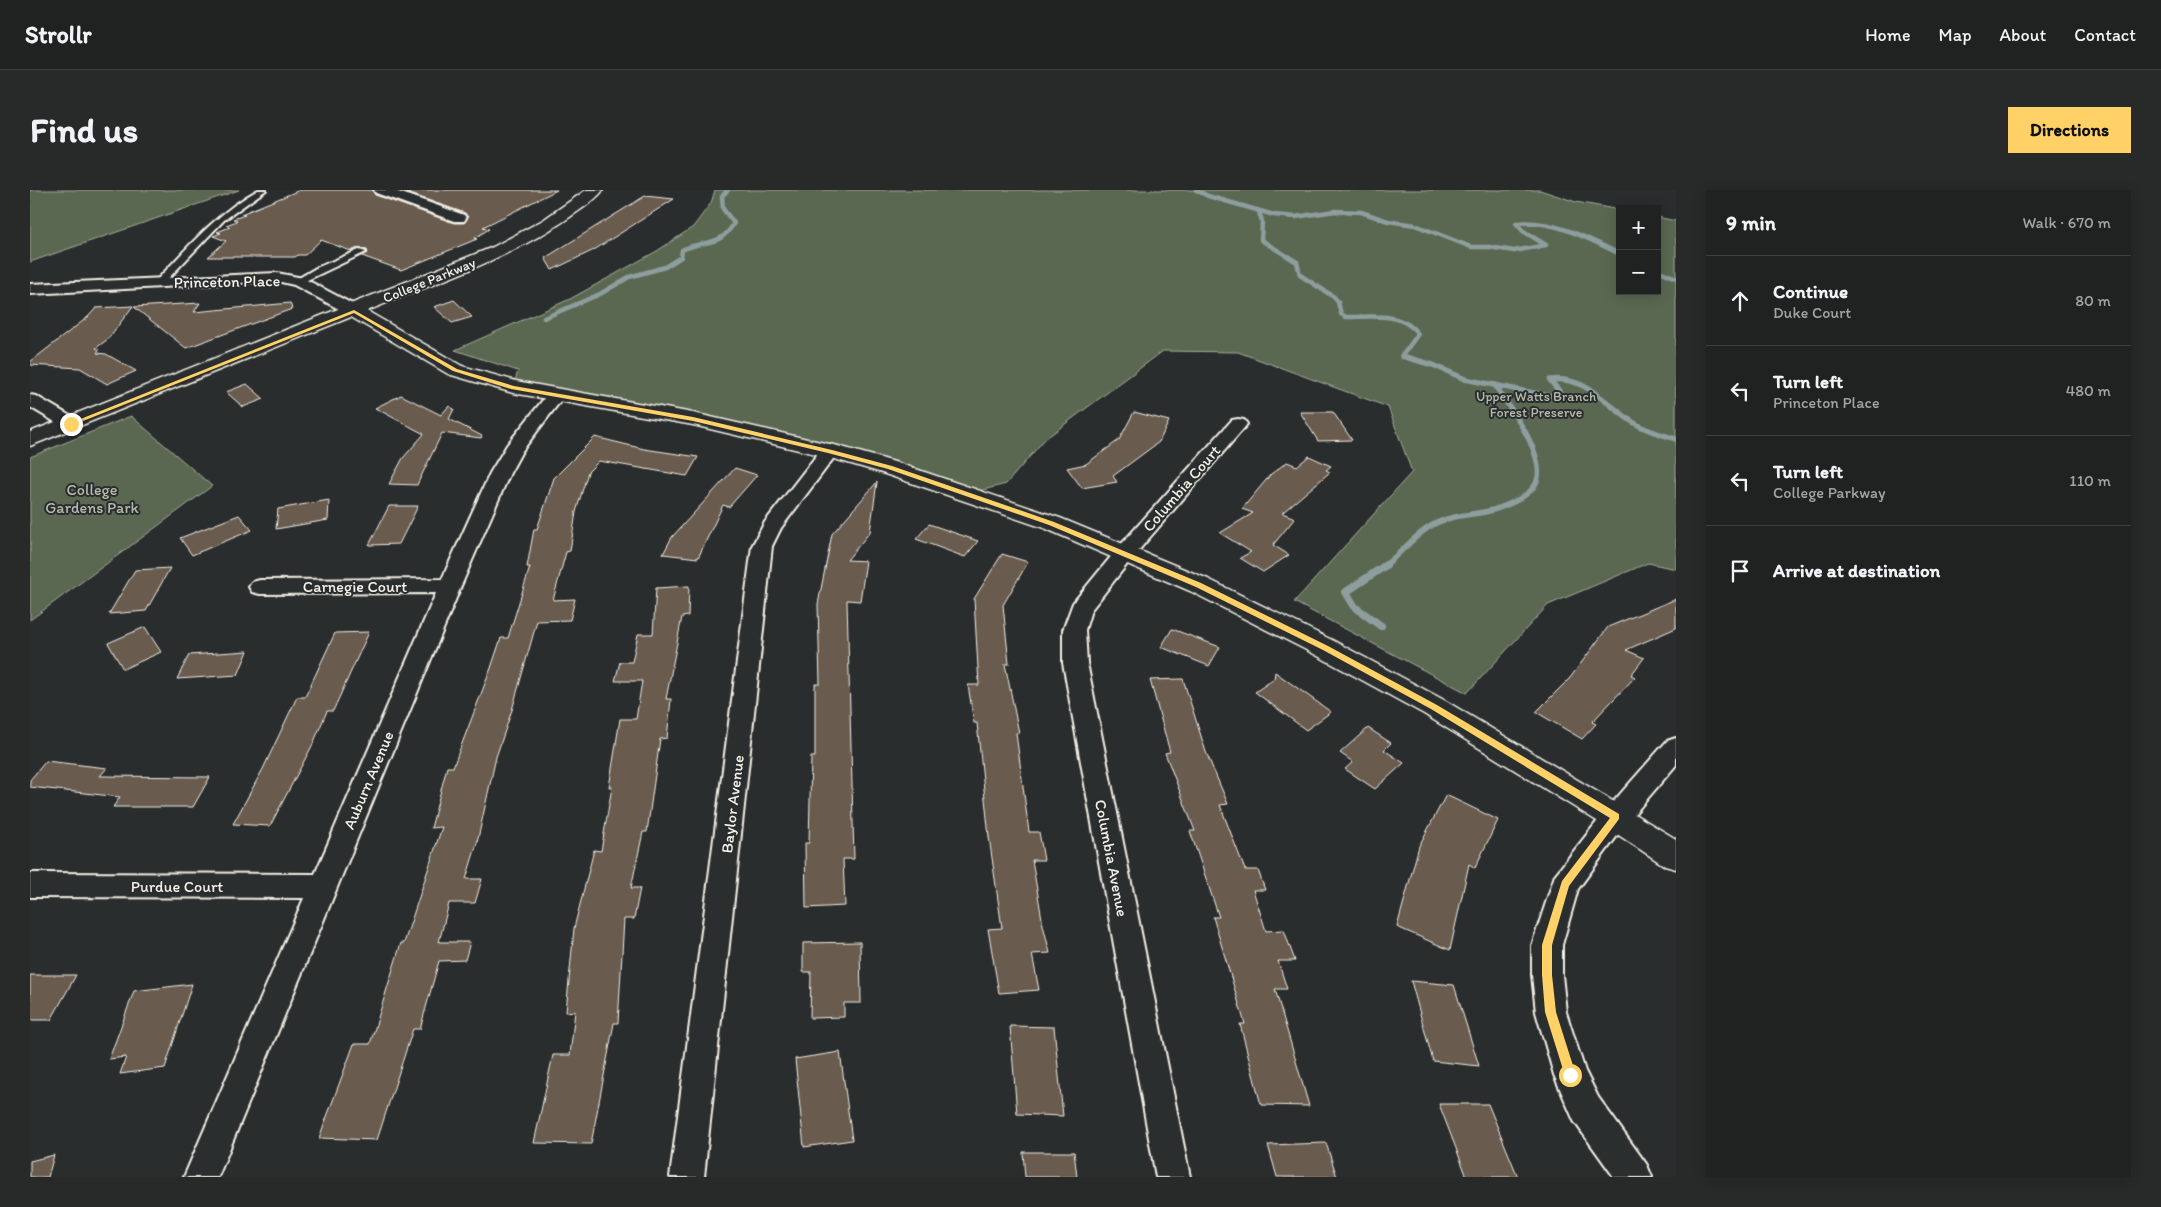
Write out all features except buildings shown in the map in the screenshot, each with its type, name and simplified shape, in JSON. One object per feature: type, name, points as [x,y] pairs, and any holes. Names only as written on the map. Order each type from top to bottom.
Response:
[{"type":"street","points":[[380,190],[459,218]]},
{"type":"street","name":"College Parkway","points":[[30,440],[499,251],[545,227],[577,206],[595,190]]},
{"type":"street","name":"Princeton Place","points":[[30,289],[277,277],[298,281],[354,311],[455,370],[513,388],[693,419],[830,451],[890,468],[1042,520],[1199,585],[1350,662],[1434,707],[1616,817],[1676,856]]},
{"type":"street","name":"Auburn Avenue","points":[[201,1177],[450,586],[500,472],[514,449],[556,395]]},
{"type":"street","points":[[30,400],[71,424]]},
{"type":"street","name":"Columbia Court","points":[[1125,553],[1238,424]]},
{"type":"street","name":"Baylor Avenue","points":[[687,1177],[762,546],[772,526],[830,451]]},
{"type":"street","name":"Columbia Avenue","points":[[1125,553],[1081,608],[1074,630],[1075,663],[1173,1177]]},
{"type":"street","name":"Carnegie Court","points":[[260,586],[450,586]]},
{"type":"street","points":[[1635,1177],[1586,1109],[1570,1075],[1550,1012],[1547,945],[1565,884],[1616,817],[1676,748]]},
{"type":"street","name":"Purdue Court","points":[[30,885],[324,886]]},
{"type":"lane","points":[[160,282],[206,233],[236,208],[263,190]]},
{"type":"lane","points":[[298,281],[362,252]]},
{"type":"green space","points":[[30,190],[239,190],[30,262]]},
{"type":"green space","name":"Upper Watts Branch Forest Preserve","points":[[715,190],[1540,190],[1576,202],[1616,209],[1616,295],[1661,295],[1661,218],[1676,221],[1676,569],[1648,563],[1548,605],[1467,693],[1294,602],[1412,472],[1388,407],[1238,352],[1163,351],[1045,439],[1006,484],[968,494],[830,451],[513,387],[518,371],[455,350],[570,299],[657,251],[693,227],[711,203]]},
{"type":"green space","name":"College Gardens Park","points":[[131,416],[212,486],[30,620],[30,457]]},
{"type":"waterway","points":[[544,318],[600,294],[629,277],[665,267],[681,257],[682,250],[717,240],[723,236],[734,223],[723,209],[722,196],[728,190]]},
{"type":"waterway","points":[[1196,190],[1208,196],[1274,215],[1295,217],[1335,211],[1361,212],[1388,221],[1415,225],[1471,247],[1489,247],[1514,251],[1546,245],[1523,231],[1516,223],[1543,224],[1570,231],[1616,252]]},
{"type":"waterway","points":[[1259,212],[1262,221],[1261,240],[1297,262],[1300,275],[1334,297],[1338,302],[1341,314],[1346,317],[1376,316],[1395,319],[1404,322],[1418,334],[1402,356]]},
{"type":"waterway","points":[[1661,272],[1676,278]]},
{"type":"waterway","points":[[1402,356],[1433,365],[1465,379],[1495,385]]},
{"type":"waterway","points":[[1495,385],[1548,396],[1559,395],[1559,391],[1550,380],[1575,382],[1586,387],[1636,424],[1676,439]]},
{"type":"waterway","points":[[1384,566],[1433,525],[1453,517],[1487,512],[1505,506],[1524,496],[1534,486],[1537,481],[1538,470],[1531,445],[1525,431],[1495,385]]},
{"type":"waterway","points":[[1381,626],[1355,607],[1346,592],[1386,565]]},
{"type":"route","points":[[71,424],[354,311],[455,370],[513,388],[693,419],[830,451],[890,468],[1052,523],[1199,585],[1325,648],[1434,707],[1616,817],[1565,884],[1547,945],[1550,1012],[1570,1075]]}]
